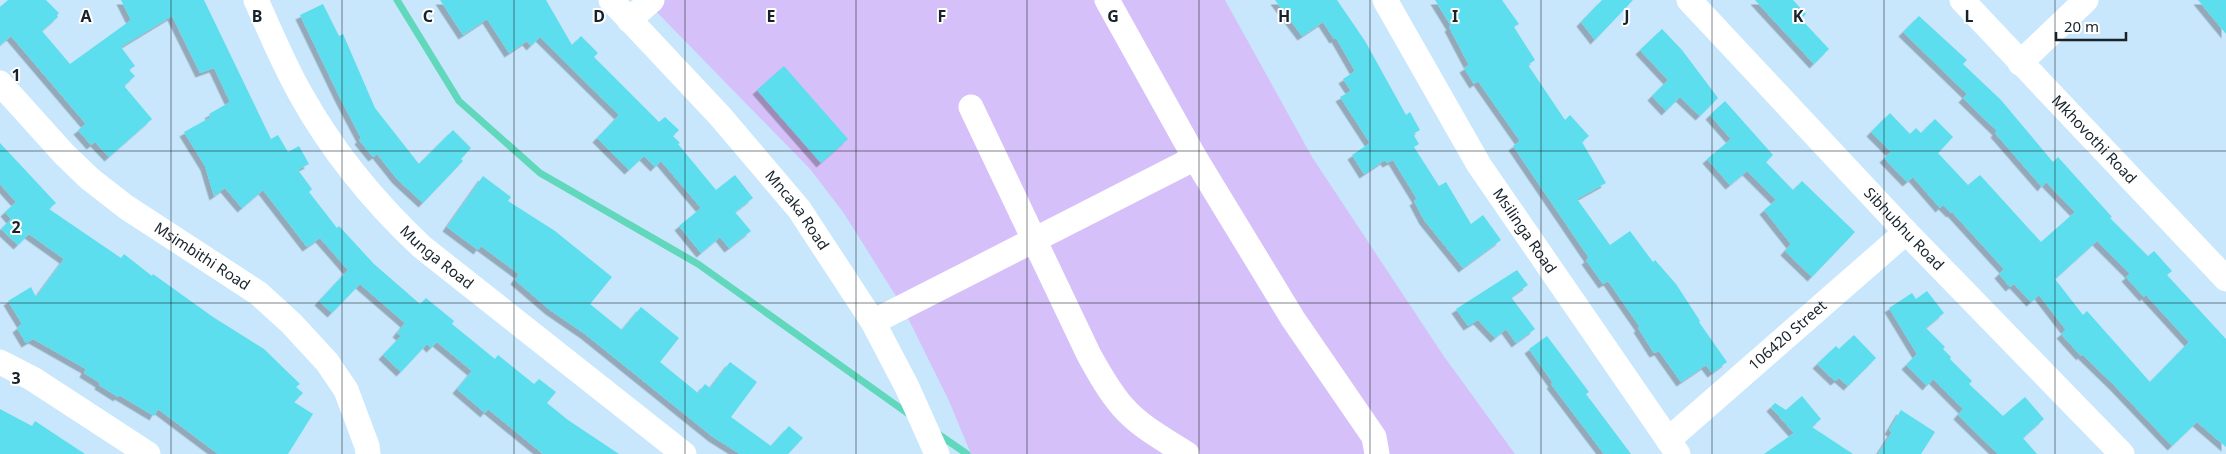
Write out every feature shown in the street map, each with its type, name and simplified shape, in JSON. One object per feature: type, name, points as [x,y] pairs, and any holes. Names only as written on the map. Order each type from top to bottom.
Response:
[{"type":"street","name":"Munga Road","points":[[256,0],[299,92],[325,135],[386,213],[422,247],[684,454]]},
{"type":"street","name":"Mncaka Road","points":[[611,0],[720,116],[800,209],[873,322],[908,387],[937,454]]},
{"type":"street","points":[[629,20],[652,0]]},
{"type":"street","points":[[1107,0],[1195,158],[1293,319],[1374,437],[1377,454]]},
{"type":"street","name":"Msilinga Road","points":[[1385,0],[1479,165],[1673,450]]},
{"type":"street","name":"Sibhubhu Road","points":[[1689,0],[1906,232],[2122,454]]},
{"type":"street","name":"Mkhovothi Road","points":[[1962,0],[2226,279]]},
{"type":"street","points":[[2020,63],[2086,0]]},
{"type":"street","name":"Msimbithi Road","points":[[0,83],[64,154],[90,179],[126,207],[258,293],[291,323],[327,362],[346,390],[367,446],[368,454]]},
{"type":"street","points":[[971,107],[1089,355],[1109,390],[1124,408],[1144,426],[1188,454]]},
{"type":"street","points":[[873,322],[1195,158]]},
{"type":"street","name":"106420 Street","points":[[1673,450],[1906,232]]},
{"type":"street","points":[[0,362],[33,379],[148,454]]},
{"type":"shaded area","points":[[645,0],[1225,0],[1312,157],[1443,355],[1515,454],[971,454],[949,401],[901,304],[843,212],[810,169]]},
{"type":"building","points":[[8,0],[46,0],[59,13],[58,17],[42,31],[70,64],[131,20],[121,0],[204,0],[271,139],[278,135],[288,152],[299,146],[309,164],[298,170],[312,189],[309,192],[337,228],[339,226],[374,264],[420,304],[426,298],[454,321],[452,324],[495,359],[498,355],[534,384],[539,379],[556,392],[547,403],[568,420],[619,454],[543,454],[488,409],[485,413],[457,389],[472,371],[437,342],[431,348],[427,344],[401,372],[383,355],[401,336],[397,333],[405,323],[360,284],[332,313],[319,301],[348,270],[320,238],[307,247],[263,190],[242,208],[225,188],[214,196],[205,166],[184,132],[211,117],[209,114],[230,102],[214,68],[200,73],[172,16],[121,47],[135,66],[129,70],[135,76],[125,87],[152,119],[109,157],[95,142],[91,145],[78,130],[86,124],[11,36],[0,45],[0,7]]},
{"type":"building","points":[[440,0],[546,0],[572,45],[581,36],[598,53],[594,57],[659,122],[665,117],[679,130],[673,136],[716,190],[735,175],[753,198],[735,212],[751,231],[729,248],[720,237],[701,253],[679,226],[701,208],[661,161],[655,167],[644,156],[629,170],[597,138],[619,115],[540,37],[531,46],[527,41],[509,53],[487,19],[463,35]]},
{"type":"building","points":[[1275,0],[1337,0],[1365,41],[1406,115],[1410,112],[1420,130],[1413,134],[1419,144],[1414,147],[1439,186],[1446,182],[1471,224],[1483,215],[1501,240],[1463,268],[1424,220],[1414,201],[1417,199],[1393,160],[1387,163],[1385,160],[1364,174],[1352,155],[1370,143],[1340,97],[1351,91],[1343,79],[1355,71],[1336,38],[1334,39],[1323,22],[1302,36]]},
{"type":"building","points":[[1435,0],[1502,0],[1519,24],[1514,27],[1535,60],[1528,65],[1565,120],[1570,115],[1589,136],[1582,142],[1606,183],[1577,199],[1610,245],[1630,231],[1653,262],[1655,260],[1676,284],[1699,322],[1727,362],[1712,373],[1706,365],[1681,382],[1659,351],[1654,353],[1638,328],[1640,327],[1608,281],[1603,284],[1586,260],[1589,258],[1513,146],[1520,141],[1478,81],[1474,84],[1464,68],[1469,65],[1449,27],[1451,26]]},
{"type":"building","points":[[1602,0],[1633,0],[1595,40],[1581,22]]},
{"type":"building","points":[[1755,0],[1793,0],[1806,14],[1801,19],[1829,49],[1814,64]]},
{"type":"building","points":[[2198,0],[2226,0],[2226,34]]},
{"type":"building","points":[[323,4],[339,36],[343,34],[375,108],[419,164],[453,130],[471,148],[461,159],[463,161],[423,203],[397,179],[377,154],[373,157],[359,140],[361,138],[300,15]]},
{"type":"building","points":[[1919,16],[1967,60],[1963,64],[2001,100],[2053,162],[2058,157],[2112,217],[2110,218],[2148,256],[2154,251],[2172,271],[2167,275],[2226,339],[2226,447],[2197,422],[2172,446],[2114,385],[2082,354],[2081,356],[2061,334],[2066,330],[2039,295],[2031,302],[2014,284],[2010,287],[1999,274],[2004,269],[1952,212],[1943,205],[1940,208],[1913,177],[1907,182],[1884,158],[1891,152],[1871,132],[1890,113],[1910,134],[1916,128],[1921,133],[1935,119],[1953,137],[1938,153],[1968,185],[1980,175],[2041,242],[2075,212],[2046,182],[2042,187],[1995,133],[1997,131],[1963,98],[1967,94],[1903,32]],"holes":[[[2097,241],[2130,274],[2126,277],[2144,297],[2146,295],[2189,342],[2150,382],[2087,311],[2083,315],[2055,279]]]},
{"type":"building","points":[[1662,29],[1682,50],[1718,98],[1700,116],[1680,97],[1666,111],[1652,96],[1668,80],[1640,50]]},
{"type":"building","points":[[784,66],[848,139],[821,163],[757,90]]},
{"type":"building","points":[[1725,101],[1773,155],[1766,162],[1793,190],[1802,181],[1855,232],[1812,277],[1785,251],[1791,244],[1764,210],[1776,200],[1747,171],[1730,185],[1707,159],[1731,139],[1710,115]]},
{"type":"building","points":[[0,143],[56,203],[49,209],[121,258],[124,254],[152,276],[153,274],[213,317],[264,349],[300,384],[296,387],[303,393],[294,402],[313,414],[288,454],[218,454],[158,409],[154,416],[99,385],[100,383],[84,373],[86,369],[33,339],[26,343],[17,328],[22,324],[8,301],[31,287],[36,297],[64,259],[29,234],[18,245],[1,229],[11,219],[5,212],[16,202],[0,184]]},
{"type":"building","points":[[483,176],[511,197],[508,201],[555,231],[612,277],[590,304],[622,330],[641,307],[679,338],[660,362],[698,393],[705,384],[710,388],[730,362],[757,382],[731,417],[771,446],[789,426],[803,438],[788,454],[740,454],[713,437],[585,334],[550,310],[515,280],[519,274],[481,246],[478,250],[447,227]]},
{"type":"building","points":[[1517,270],[1528,285],[1511,297],[1535,329],[1516,343],[1506,329],[1495,338],[1478,320],[1468,326],[1456,309]]},
{"type":"building","points":[[1927,291],[1944,313],[1926,328],[1945,347],[1943,349],[1951,357],[1950,359],[1972,381],[1969,384],[2003,416],[2025,397],[2044,419],[2023,438],[2037,454],[1998,454],[1958,415],[1963,409],[1933,379],[1927,386],[1906,365],[1917,354],[1889,308],[1912,293],[1916,299]]},
{"type":"building","points":[[1854,335],[1876,358],[1848,386],[1839,378],[1835,381],[1817,364],[1836,346],[1839,349]]},
{"type":"building","points":[[1547,336],[1589,392],[1586,394],[1631,454],[1604,454],[1551,384],[1553,383],[1529,349]]},
{"type":"building","points":[[1802,396],[1821,419],[1812,427],[1853,454],[1764,454],[1794,433],[1771,407],[1775,403],[1786,410]]},
{"type":"building","points":[[0,409],[32,426],[35,421],[85,454],[0,454]]},
{"type":"building","points":[[1901,410],[1935,432],[1921,454],[1878,454],[1892,432],[1889,430]]},
{"type":"waterway","points":[[397,0],[459,101],[540,173],[698,264],[910,415]]},
{"type":"waterway","points":[[938,434],[967,454]]}]
